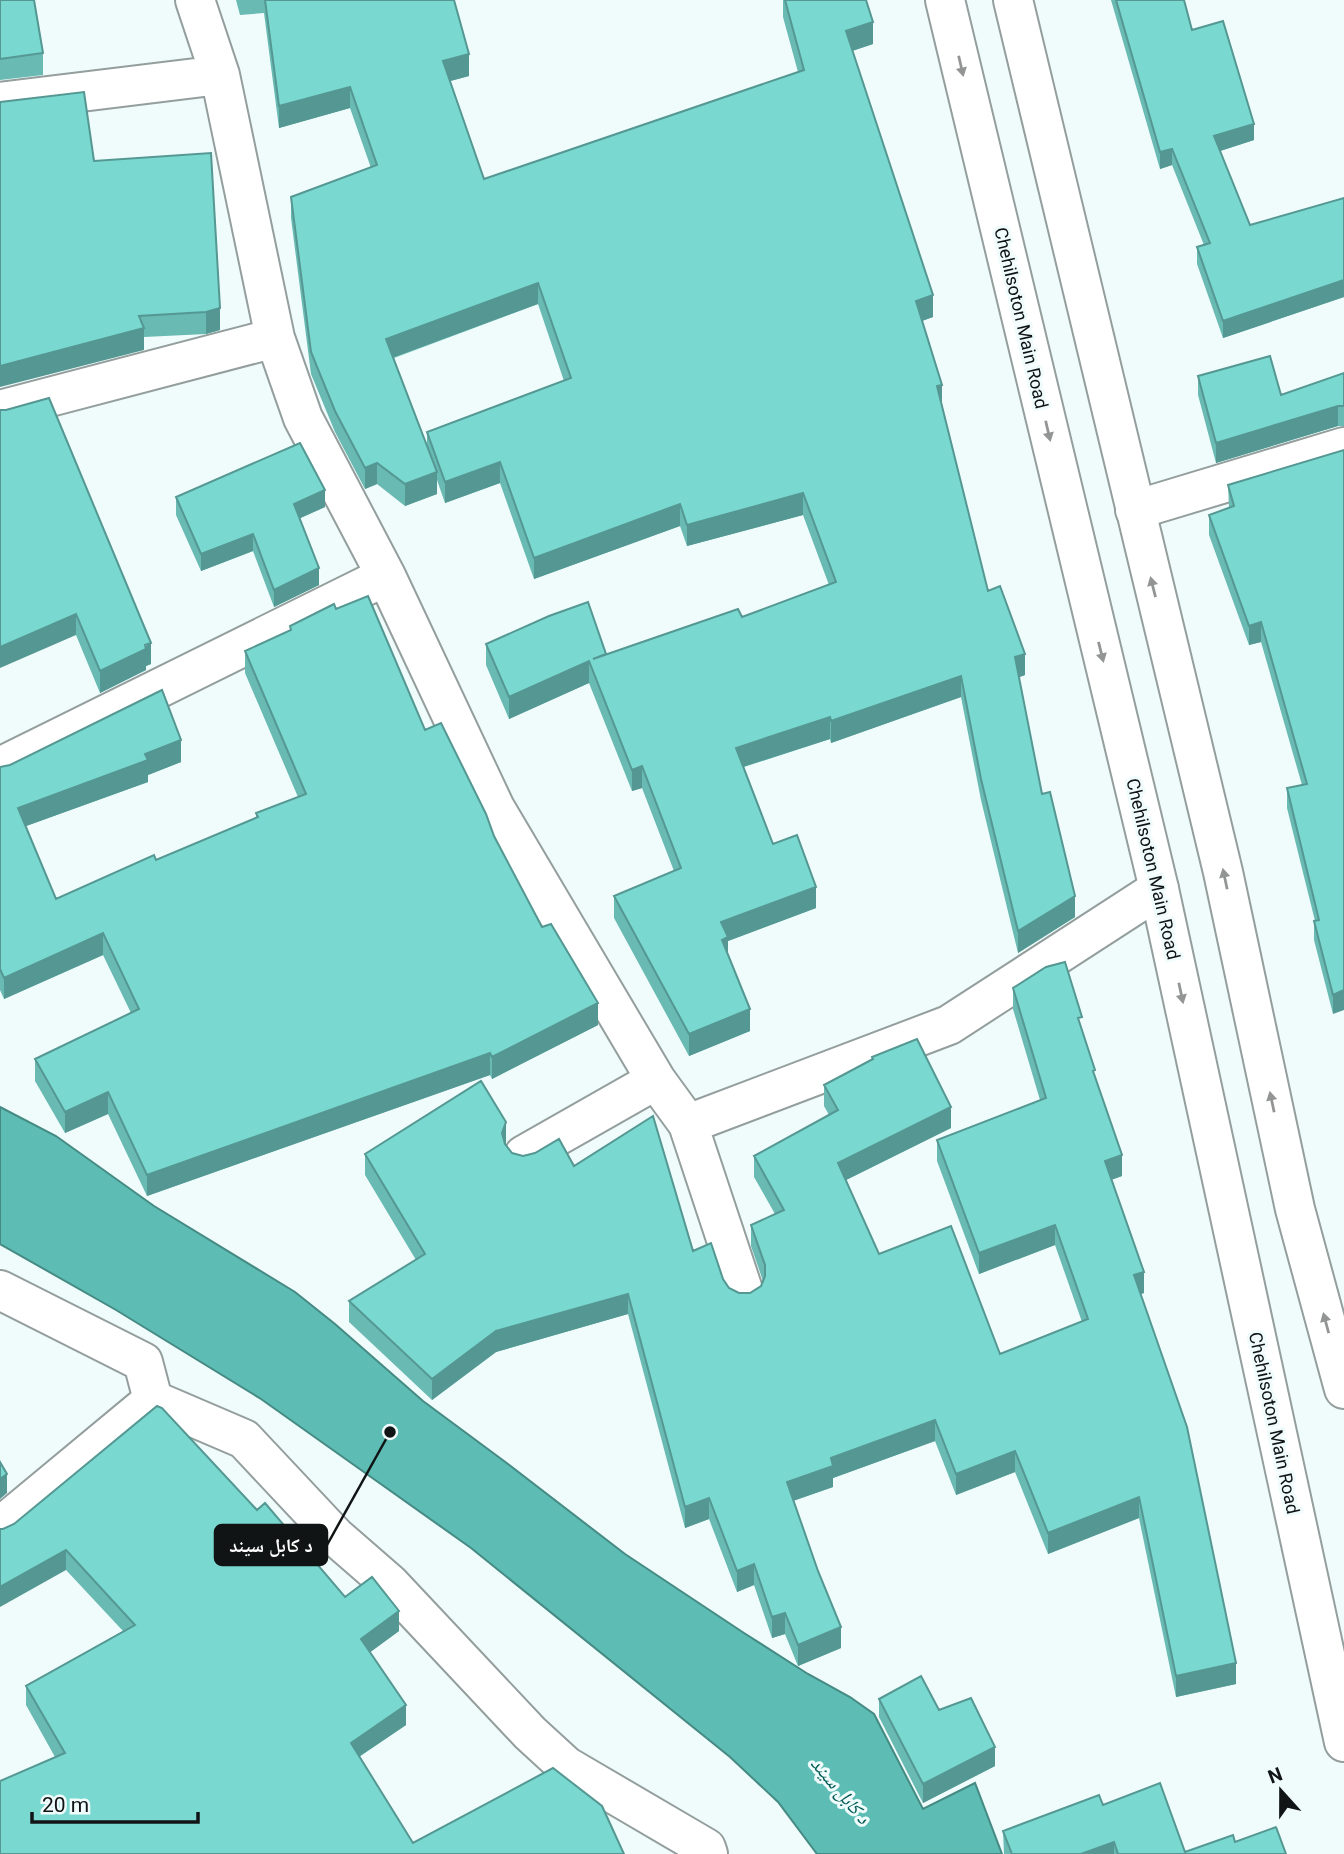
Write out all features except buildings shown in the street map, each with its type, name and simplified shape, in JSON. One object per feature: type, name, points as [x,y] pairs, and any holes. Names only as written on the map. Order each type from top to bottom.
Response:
[{"type":"street","points":[[195,0],[220,75],[275,338],[303,418],[386,576],[495,808],[656,1080],[688,1124],[744,1293]]},
{"type":"street","name":"Chehilsoton Main Road","points":[[945,0],[1159,889],[1344,1742]]},
{"type":"street","points":[[1013,0],[1223,872],[1295,1209],[1344,1389]]},
{"type":"street","points":[[0,102],[220,75]]},
{"type":"street","points":[[0,410],[275,338]]},
{"type":"street","points":[[1135,510],[1344,447]]},
{"type":"street","points":[[0,767],[386,576]]},
{"type":"street","points":[[688,1124],[949,1025],[1159,889]]},
{"type":"street","points":[[524,1155],[656,1080]]},
{"type":"street","points":[[0,1290],[143,1362],[153,1400]]},
{"type":"street","points":[[0,1527],[153,1400]]},
{"type":"street","points":[[153,1400],[244,1439],[336,1537],[389,1583],[530,1733],[566,1766],[706,1848],[708,1854]]},
{"type":"water","points":[[0,1107],[56,1136],[154,1206],[295,1292],[423,1401],[625,1554],[744,1633],[874,1714],[923,1809],[975,1783],[1002,1854],[817,1854],[778,1802],[730,1757],[471,1548],[261,1399],[116,1310],[0,1244]]},
{"type":"place","name":"د کابل سيند","points":[[390,1432]]}]
